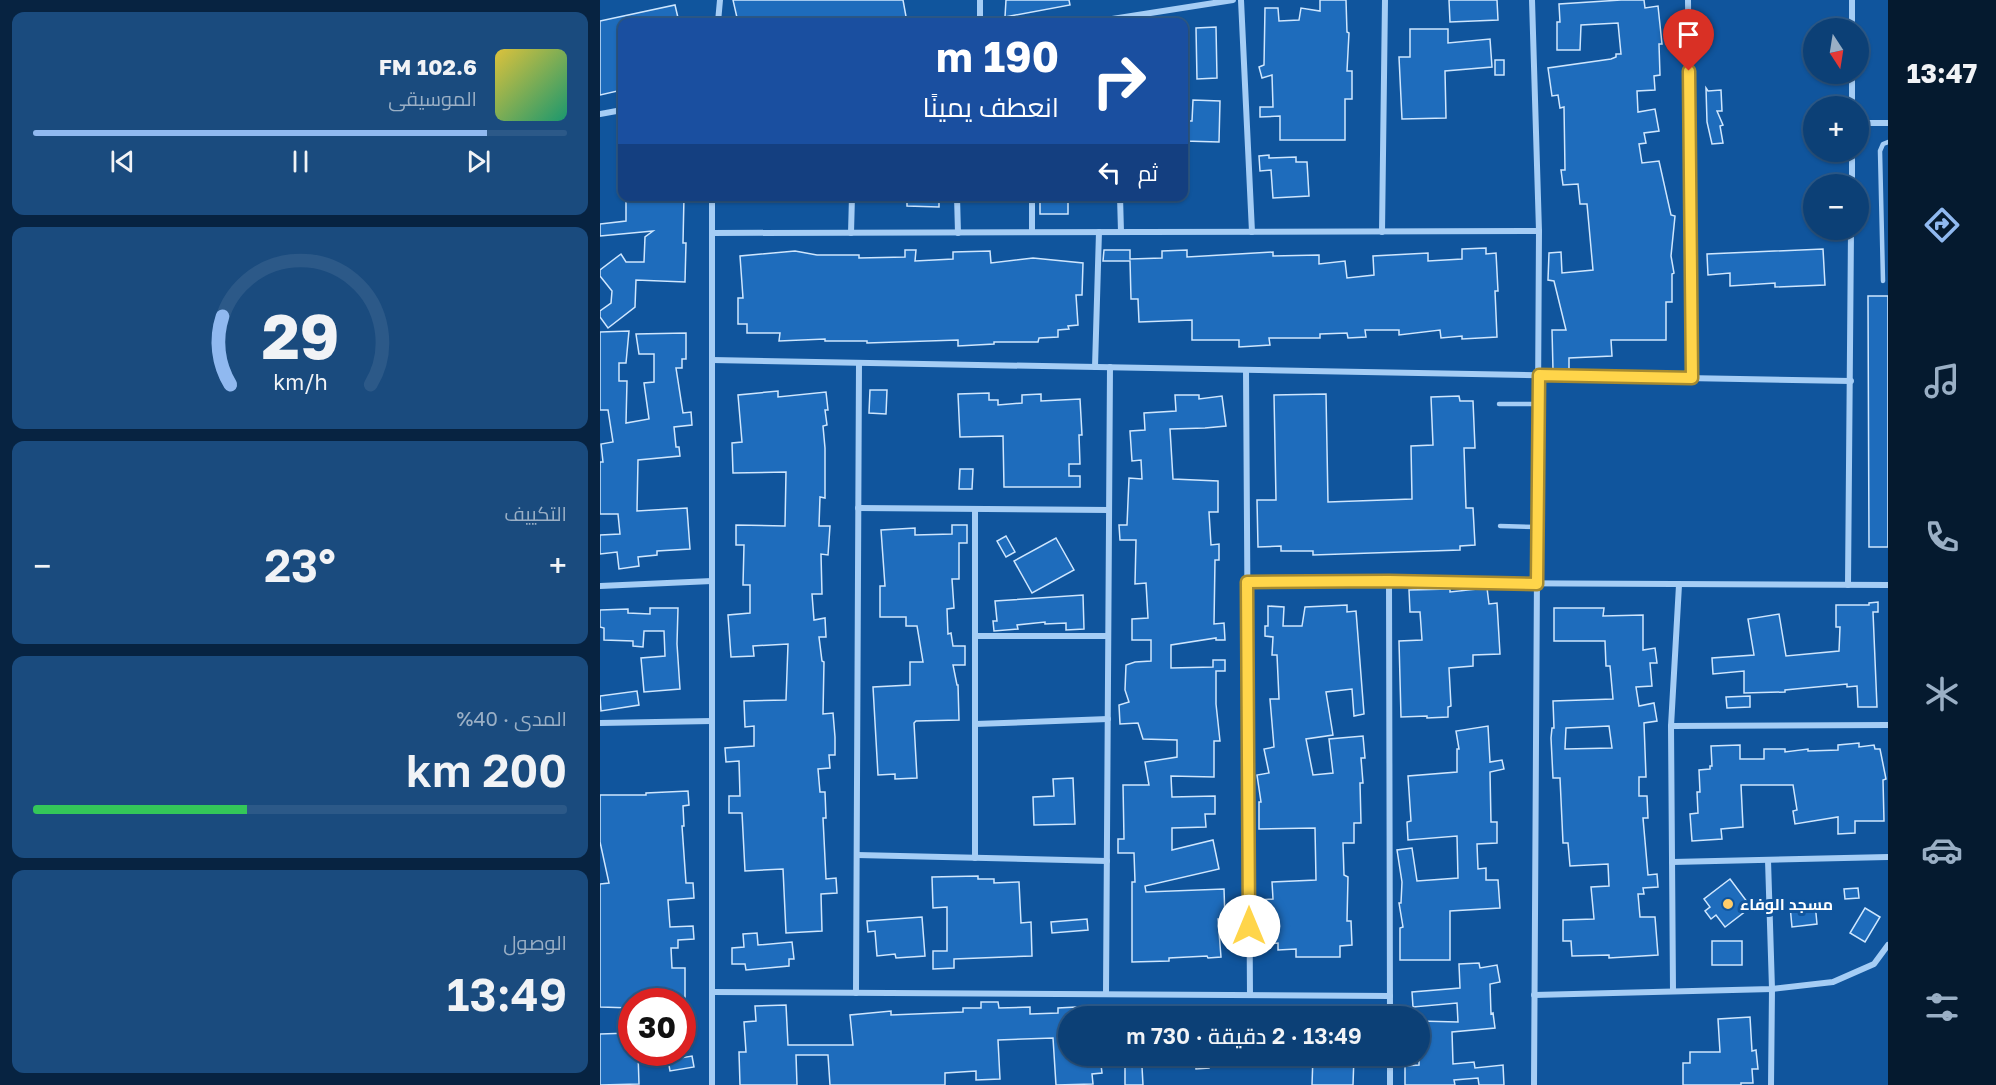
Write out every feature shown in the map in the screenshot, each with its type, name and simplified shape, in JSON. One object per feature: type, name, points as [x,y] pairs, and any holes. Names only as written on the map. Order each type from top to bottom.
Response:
[{"type":"street","points":[[718,18],[720,0]]},
{"type":"street","points":[[980,0],[980,18]]},
{"type":"street","points":[[1132,18],[1233,0]]},
{"type":"street","points":[[1241,0],[1252,232]]},
{"type":"street","points":[[1382,231],[1385,0]]},
{"type":"street","points":[[1532,0],[1539,231],[1534,1085]]},
{"type":"street","points":[[1688,0],[1692,378]]},
{"type":"street","points":[[1852,0],[1852,18]]},
{"type":"street","points":[[600,114],[618,111]]},
{"type":"street","points":[[1869,123],[1888,123]]},
{"type":"street","points":[[712,201],[712,1085]]},
{"type":"street","points":[[851,233],[852,201]]},
{"type":"street","points":[[957,201],[958,233]]},
{"type":"street","points":[[1032,201],[1032,232]]},
{"type":"street","points":[[1120,201],[1121,232]]},
{"type":"street","points":[[712,233],[1539,231]]},
{"type":"street","points":[[1095,367],[1099,232]]},
{"type":"street","points":[[1848,585],[1851,240]]},
{"type":"street","points":[[712,360],[1851,381]]},
{"type":"street","points":[[856,993],[859,363]]},
{"type":"street","points":[[1106,994],[1110,367]]},
{"type":"street","points":[[1246,369],[1250,995]]},
{"type":"street","points":[[858,508],[1109,510]]},
{"type":"street","points":[[975,509],[975,858]]},
{"type":"street","points":[[600,586],[712,581]]},
{"type":"street","points":[[1389,581],[1390,1006]]},
{"type":"street","points":[[1247,582],[1888,585]]},
{"type":"street","points":[[1673,990],[1671,726],[1679,585]]},
{"type":"street","points":[[975,636],[1108,636]]},
{"type":"street","points":[[975,724],[1108,719]]},
{"type":"street","points":[[600,723],[712,721]]},
{"type":"street","points":[[1671,726],[1888,725]]},
{"type":"street","points":[[856,855],[1107,861]]},
{"type":"street","points":[[1672,862],[1888,857]]},
{"type":"street","points":[[1768,860],[1772,989],[1771,1085]]},
{"type":"street","points":[[1534,995],[1772,989],[1833,982],[1874,964],[1888,945]]},
{"type":"street","points":[[712,992],[1390,996]]},
{"type":"street","points":[[1390,1066],[1390,1085]]},
{"type":"lane","points":[[1883,282],[1885,248],[1880,151],[1883,144],[1888,142]]},
{"type":"lane","points":[[1881,176],[1888,176]]},
{"type":"lane","points":[[1882,209],[1888,209]]},
{"type":"lane","points":[[1499,404],[1538,404]]},
{"type":"lane","points":[[1500,526],[1538,527]]},
{"type":"building","points":[[733,0],[903,0],[906,18],[737,18]]},
{"type":"building","points":[[1006,0],[1069,0],[1070,5],[1005,17]]},
{"type":"building","points":[[1320,0],[1346,0],[1347,32],[1349,33],[1347,71],[1352,71],[1352,99],[1345,99],[1345,140],[1280,140],[1280,116],[1260,117],[1260,107],[1273,107],[1272,75],[1262,78],[1259,67],[1264,65],[1265,8],[1278,8],[1279,21],[1299,20],[1301,8],[1320,11]]},
{"type":"building","points":[[1449,0],[1497,0],[1498,20],[1450,22]]},
{"type":"building","points":[[1644,0],[1645,8],[1658,6],[1662,44],[1659,44],[1660,75],[1654,76],[1655,90],[1637,91],[1638,112],[1655,109],[1659,131],[1644,133],[1646,143],[1639,144],[1642,163],[1659,161],[1671,215],[1675,216],[1671,256],[1674,273],[1672,274],[1672,302],[1666,302],[1666,340],[1611,340],[1612,356],[1569,358],[1569,371],[1553,370],[1552,330],[1566,330],[1554,281],[1548,280],[1549,253],[1561,252],[1562,273],[1593,270],[1587,204],[1580,204],[1578,184],[1563,185],[1561,170],[1565,170],[1564,107],[1560,108],[1558,95],[1552,96],[1548,68],[1611,59],[1616,57],[1616,54],[1621,54],[1618,23],[1581,25],[1580,50],[1557,50],[1559,4]]},
{"type":"building","points":[[675,5],[678,18],[618,18],[618,91],[600,95],[600,21]]},
{"type":"building","points":[[1216,27],[1217,78],[1197,79],[1196,28]]},
{"type":"building","points":[[1410,29],[1448,29],[1448,43],[1490,39],[1492,67],[1445,71],[1446,118],[1402,119],[1399,57],[1410,57]]},
{"type":"building","points":[[1495,60],[1504,60],[1504,75],[1495,75]]},
{"type":"building","points":[[1706,88],[1708,91],[1721,90],[1722,111],[1717,111],[1723,125],[1720,126],[1723,143],[1712,144],[1707,122]]},
{"type":"building","points":[[1193,100],[1220,101],[1219,142],[1188,141],[1188,121],[1192,121]]},
{"type":"building","points":[[1269,155],[1269,158],[1296,157],[1296,162],[1307,162],[1309,196],[1273,198],[1271,170],[1260,171],[1259,156]]},
{"type":"building","points":[[626,201],[684,201],[685,282],[636,280],[635,307],[608,328],[600,317],[600,311],[611,303],[612,291],[600,276],[600,270],[621,254],[626,262],[644,262],[645,237],[653,231],[600,236],[600,224],[626,221]]},
{"type":"building","points":[[907,201],[939,201],[939,207],[907,206]]},
{"type":"building","points":[[1040,201],[1068,201],[1068,214],[1040,214]]},
{"type":"building","points":[[1486,248],[1486,254],[1496,253],[1497,337],[1441,338],[1440,330],[1399,335],[1399,330],[1365,330],[1366,337],[1348,338],[1347,333],[1320,334],[1320,338],[1269,338],[1270,345],[1239,347],[1239,340],[1192,340],[1192,320],[1139,322],[1138,299],[1131,299],[1130,261],[1103,261],[1104,250],[1130,250],[1130,259],[1162,258],[1162,251],[1187,250],[1187,257],[1273,252],[1273,256],[1319,255],[1319,264],[1345,261],[1347,278],[1374,275],[1373,256],[1428,253],[1428,261],[1462,259],[1462,249]]},
{"type":"building","points":[[1823,249],[1825,285],[1775,287],[1775,283],[1730,286],[1730,273],[1708,275],[1707,254]]},
{"type":"building","points":[[905,250],[916,250],[915,261],[953,259],[953,252],[990,251],[991,263],[1033,258],[1083,263],[1082,295],[1076,295],[1078,325],[1058,330],[1058,337],[1039,338],[1038,342],[994,342],[994,344],[958,346],[958,340],[867,343],[867,341],[825,341],[825,339],[779,341],[780,333],[747,333],[747,324],[738,324],[738,298],[743,298],[740,256],[795,251],[817,255],[859,255],[859,258],[905,257]]},
{"type":"building","points":[[1868,296],[1888,296],[1888,547],[1869,547]]},
{"type":"building","points":[[629,331],[626,363],[619,363],[619,381],[627,381],[626,423],[649,419],[644,383],[654,382],[654,354],[639,354],[636,334],[686,333],[686,359],[682,359],[682,368],[676,368],[683,413],[691,412],[692,425],[674,427],[676,447],[679,447],[680,456],[638,460],[637,511],[687,508],[690,549],[657,551],[657,555],[638,557],[639,566],[619,569],[617,552],[600,554],[600,535],[620,534],[618,514],[600,514],[600,462],[603,462],[601,444],[613,442],[608,410],[600,410],[600,332]]},
{"type":"building","points":[[870,390],[887,390],[886,414],[869,413]]},
{"type":"building","points":[[778,391],[778,397],[826,392],[827,425],[823,426],[825,498],[820,497],[819,526],[830,526],[828,555],[821,554],[822,594],[812,594],[814,620],[825,618],[826,637],[819,637],[824,662],[823,714],[833,713],[835,737],[835,755],[829,755],[830,768],[818,769],[820,792],[825,792],[826,818],[823,818],[826,879],[836,878],[837,893],[821,894],[822,931],[786,933],[783,869],[745,871],[742,813],[729,813],[729,796],[740,796],[739,761],[726,762],[725,748],[754,746],[754,726],[745,727],[744,701],[786,700],[788,644],[753,646],[754,656],[731,657],[728,615],[750,613],[750,585],[743,585],[744,545],[736,545],[736,525],[785,526],[786,472],[733,473],[732,443],[742,442],[738,395]]},
{"type":"building","points":[[989,393],[989,400],[998,400],[998,405],[1022,403],[1022,395],[1041,394],[1041,401],[1080,399],[1082,435],[1079,435],[1080,464],[1069,464],[1069,476],[1080,476],[1080,487],[1004,487],[1003,436],[960,437],[958,394]]},
{"type":"building","points":[[1326,394],[1328,502],[1412,499],[1411,446],[1433,445],[1431,397],[1459,396],[1460,401],[1473,401],[1475,448],[1464,448],[1466,508],[1473,508],[1475,545],[1460,546],[1460,550],[1313,555],[1313,551],[1281,551],[1281,546],[1258,547],[1257,500],[1276,500],[1274,395]]},
{"type":"building","points":[[1175,395],[1199,395],[1199,399],[1222,396],[1226,426],[1170,429],[1173,479],[1218,481],[1218,512],[1209,512],[1211,545],[1219,544],[1219,560],[1215,560],[1214,624],[1224,623],[1225,640],[1216,640],[1216,638],[1171,645],[1171,668],[1213,667],[1213,660],[1225,660],[1225,671],[1216,671],[1216,704],[1220,741],[1214,741],[1214,777],[1171,776],[1172,797],[1215,796],[1215,814],[1205,814],[1206,827],[1172,828],[1172,850],[1213,840],[1219,869],[1145,886],[1146,892],[1224,889],[1225,919],[1218,919],[1221,957],[1169,958],[1169,961],[1132,962],[1134,853],[1118,853],[1118,839],[1124,839],[1123,785],[1149,785],[1145,762],[1177,757],[1177,740],[1143,739],[1138,723],[1120,724],[1119,705],[1129,702],[1125,690],[1126,665],[1151,661],[1151,640],[1132,640],[1132,619],[1148,618],[1146,583],[1135,584],[1136,540],[1120,540],[1119,525],[1127,525],[1129,478],[1142,479],[1141,460],[1132,461],[1130,431],[1145,430],[1144,413],[1176,411]]},
{"type":"building","points":[[960,469],[973,469],[972,489],[959,489]]},
{"type":"building","points":[[952,525],[967,525],[967,543],[959,543],[959,579],[952,579],[954,608],[947,609],[948,634],[951,633],[953,646],[965,646],[965,665],[953,665],[958,685],[959,720],[916,721],[914,723],[917,778],[895,779],[895,774],[878,775],[873,687],[910,685],[910,662],[923,662],[917,626],[906,626],[906,617],[880,617],[880,586],[885,586],[881,530],[915,528],[915,535],[952,534]]},
{"type":"building","points":[[1006,536],[1015,552],[1006,557],[997,541]]},
{"type":"building","points":[[1056,538],[1074,570],[1032,593],[1014,561]]},
{"type":"building","points":[[1487,588],[1489,604],[1497,603],[1500,654],[1473,655],[1473,666],[1449,668],[1451,706],[1448,707],[1448,717],[1401,717],[1399,641],[1422,640],[1420,612],[1410,612],[1409,590],[1450,589],[1450,592]]},
{"type":"building","points":[[1083,595],[1084,629],[1066,630],[1066,623],[1045,624],[1045,622],[1017,625],[1018,629],[994,631],[993,621],[997,621],[995,601]]},
{"type":"building","points":[[1878,602],[1878,612],[1873,612],[1877,707],[1858,707],[1857,686],[1847,687],[1847,684],[1785,690],[1785,692],[1744,693],[1744,671],[1713,674],[1712,658],[1754,655],[1748,619],[1779,614],[1786,656],[1839,651],[1840,627],[1836,627],[1836,605],[1869,605],[1869,603]]},
{"type":"building","points":[[1347,605],[1347,612],[1356,611],[1364,714],[1354,716],[1352,689],[1326,692],[1333,735],[1306,739],[1313,775],[1333,773],[1329,739],[1363,736],[1365,758],[1361,758],[1363,783],[1360,783],[1361,823],[1354,823],[1354,843],[1343,843],[1344,875],[1348,877],[1347,921],[1351,921],[1352,945],[1340,946],[1340,957],[1296,957],[1296,949],[1278,950],[1278,943],[1268,944],[1266,915],[1260,915],[1259,900],[1273,899],[1272,882],[1316,880],[1315,828],[1259,829],[1259,802],[1261,802],[1257,775],[1269,773],[1264,749],[1274,747],[1270,699],[1279,699],[1277,655],[1272,655],[1273,637],[1265,636],[1265,626],[1268,626],[1268,606],[1284,607],[1283,626],[1302,626],[1305,607]]},
{"type":"building","points":[[650,608],[678,608],[677,644],[680,689],[644,692],[641,658],[665,656],[664,631],[644,631],[643,647],[633,646],[633,641],[604,640],[604,628],[600,627],[600,610],[628,609],[628,613],[650,614]]},
{"type":"building","points":[[1554,608],[1604,608],[1603,616],[1643,615],[1643,650],[1655,648],[1657,663],[1650,663],[1652,686],[1636,687],[1639,706],[1654,703],[1657,721],[1644,723],[1646,777],[1639,777],[1639,796],[1647,796],[1648,818],[1643,818],[1648,875],[1657,874],[1658,887],[1643,888],[1644,894],[1638,894],[1640,917],[1655,917],[1658,955],[1609,958],[1609,955],[1572,956],[1571,941],[1563,941],[1563,920],[1594,919],[1591,887],[1609,886],[1608,864],[1570,866],[1568,843],[1563,843],[1560,778],[1553,778],[1551,738],[1552,728],[1554,728],[1553,701],[1613,699],[1610,666],[1606,666],[1605,641],[1554,641]],"holes":[[[1609,726],[1612,748],[1565,749],[1566,728]]]},
{"type":"building","points":[[637,691],[639,705],[601,711],[600,696]]},
{"type":"building","points":[[1750,696],[1750,707],[1727,708],[1726,697]]},
{"type":"building","points":[[1488,726],[1490,762],[1502,760],[1504,769],[1490,772],[1491,822],[1497,822],[1497,843],[1477,844],[1478,869],[1486,868],[1486,880],[1498,880],[1500,908],[1450,911],[1450,960],[1400,960],[1400,928],[1403,927],[1399,903],[1401,903],[1402,882],[1397,850],[1412,848],[1417,881],[1458,878],[1457,836],[1408,840],[1407,822],[1411,821],[1408,776],[1457,772],[1457,749],[1459,749],[1456,731]]},
{"type":"building","points":[[1859,743],[1859,747],[1874,745],[1875,749],[1880,749],[1886,779],[1883,780],[1884,821],[1855,821],[1855,833],[1838,834],[1838,817],[1795,824],[1793,811],[1797,810],[1793,785],[1741,785],[1743,827],[1721,829],[1722,839],[1692,841],[1690,814],[1698,813],[1699,770],[1710,769],[1712,766],[1711,746],[1740,745],[1740,759],[1764,759],[1764,749],[1785,749],[1785,752],[1808,749],[1808,751],[1838,750],[1838,745]]},
{"type":"building","points":[[1073,778],[1075,824],[1034,825],[1033,797],[1054,796],[1053,779]]},
{"type":"building","points":[[688,791],[689,805],[683,806],[684,826],[682,826],[686,883],[693,883],[694,898],[668,900],[670,927],[693,926],[694,939],[678,940],[678,948],[671,948],[672,968],[685,968],[685,988],[618,988],[618,1008],[600,1007],[600,884],[609,883],[600,842],[600,795],[646,795],[646,793]]},
{"type":"building","points":[[978,876],[978,879],[994,879],[994,883],[1019,882],[1021,923],[1031,922],[1032,956],[954,959],[954,968],[933,969],[933,951],[947,951],[947,907],[933,908],[932,877]]},
{"type":"building","points":[[1730,879],[1751,907],[1725,927],[1716,915],[1711,919],[1705,911],[1710,907],[1704,899]]},
{"type":"building","points":[[1858,888],[1859,898],[1845,899],[1844,889]]},
{"type":"building","points":[[1815,903],[1817,924],[1792,927],[1790,906]]},
{"type":"building","points":[[1865,908],[1880,917],[1865,942],[1850,933]]},
{"type":"building","points":[[922,917],[925,956],[896,958],[895,954],[877,956],[875,931],[868,932],[867,921]]},
{"type":"building","points":[[1087,919],[1088,930],[1052,933],[1051,922]]},
{"type":"building","points":[[757,933],[758,945],[792,942],[794,959],[789,959],[789,966],[746,970],[745,964],[732,964],[732,948],[744,947],[743,934]]},
{"type":"building","points":[[1712,941],[1742,941],[1742,965],[1712,965]]},
{"type":"building","points":[[1479,963],[1480,968],[1497,965],[1500,982],[1490,984],[1491,1014],[1493,1013],[1495,1028],[1452,1032],[1453,1064],[1474,1062],[1475,1068],[1503,1065],[1504,1085],[1479,1085],[1478,1078],[1454,1080],[1455,1085],[1405,1085],[1405,1066],[1430,1066],[1430,1021],[1458,1022],[1457,1003],[1413,1006],[1412,992],[1460,988],[1459,964]]},
{"type":"building","points":[[981,1002],[998,1002],[999,1008],[1030,1007],[1030,1014],[1058,1013],[1058,1066],[1101,1066],[1102,1073],[1092,1074],[1093,1084],[1056,1085],[1053,1038],[998,1040],[1000,1079],[976,1080],[976,1071],[945,1073],[945,1085],[830,1085],[828,1055],[796,1055],[797,1085],[740,1085],[739,1052],[746,1052],[744,1022],[756,1021],[755,1006],[786,1005],[788,1045],[853,1045],[850,1015],[891,1011],[891,1015],[963,1012],[963,1008],[981,1008]]},
{"type":"building","points":[[1750,1017],[1752,1051],[1756,1050],[1758,1069],[1752,1069],[1753,1083],[1683,1085],[1683,1063],[1690,1063],[1690,1052],[1720,1052],[1718,1019]]},
{"type":"building","points":[[618,1033],[618,1066],[638,1066],[639,1084],[600,1085],[600,1034]]},
{"type":"building","points":[[669,1066],[694,1066],[694,1067],[670,1071]]},
{"type":"building","points":[[1125,1066],[1155,1066],[1142,1067],[1143,1085],[1125,1085]]},
{"type":"building","points":[[1196,1066],[1209,1066],[1209,1068],[1196,1069]]},
{"type":"building","points":[[1313,1066],[1354,1066],[1353,1085],[1312,1085]]},
{"type":"place","name":"مسجد الوفاء","points":[[1728,904]]},
{"type":"route","points":[[1249,926],[1247,582],[1389,581],[1537,584],[1539,375],[1692,378],[1689,71]]}]
